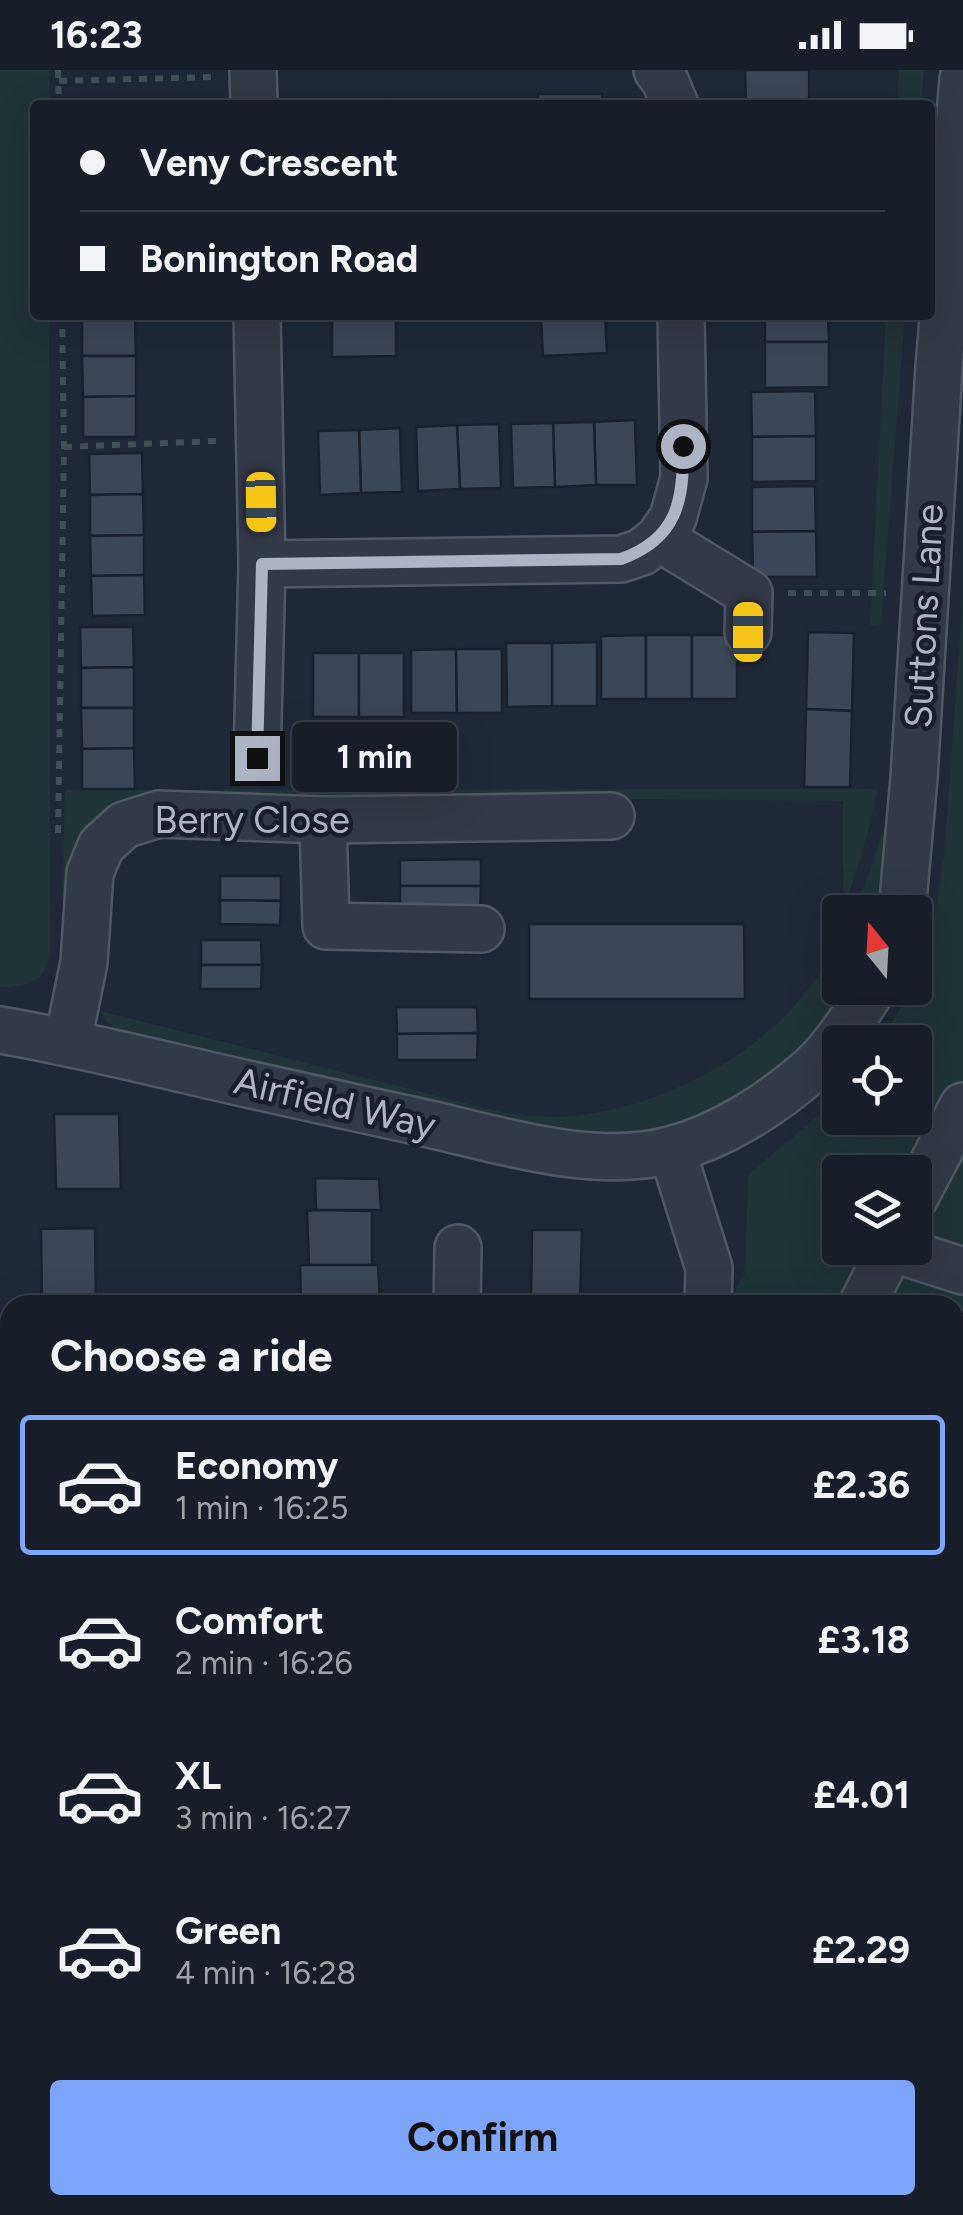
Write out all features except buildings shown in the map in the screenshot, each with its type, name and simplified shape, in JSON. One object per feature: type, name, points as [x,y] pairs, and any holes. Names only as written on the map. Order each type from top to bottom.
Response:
[{"type":"street","points":[[657,70],[674,100]]},
{"type":"street","name":"Suttons Lane","points":[[904,895],[939,367],[963,80]]},
{"type":"street","points":[[257,758],[262,564],[258,320]]},
{"type":"street","points":[[262,564],[621,559],[642,552],[659,538],[673,518],[684,478],[681,320]]},
{"type":"street","points":[[659,538],[749,612]]},
{"type":"street","name":"Berry Close","points":[[68,1041],[84,962],[90,873],[101,846],[124,825],[160,814],[324,820],[612,816]]},
{"type":"street","points":[[324,820],[326,926],[481,929]]},
{"type":"street","points":[[708,1295],[709,1268],[672,1150],[728,1127],[766,1104],[816,1065],[862,1005]]},
{"type":"street","name":"Airfield Way","points":[[0,1030],[68,1041],[571,1154],[631,1157],[672,1150]]},
{"type":"street","points":[[932,1164],[963,1106]]},
{"type":"street","points":[[457,1295],[458,1248]]},
{"type":"street","points":[[932,1261],[963,1271]]},
{"type":"street","points":[[867,1295],[882,1265]]},
{"type":"path","points":[[58,70],[59,100]]},
{"type":"path","points":[[59,81],[254,84]]},
{"type":"path","points":[[58,834],[62,320]]},
{"type":"path","points":[[64,446],[260,440]]},
{"type":"path","points":[[749,612],[892,592]]},
{"type":"green space","points":[[0,70],[49,70],[49,100],[30,100],[30,320],[49,320],[50,953],[40,977],[19,986],[0,988]]},
{"type":"green space","points":[[899,70],[924,70],[921,100],[897,100]]},
{"type":"green space","points":[[886,320],[905,320],[881,624],[870,625]]},
{"type":"green space","points":[[963,597],[963,1295],[733,1295],[745,1274],[748,1175],[822,1112],[822,1135],[932,1135],[932,1025],[890,1025],[903,1005],[932,1005],[932,933],[944,857]]},
{"type":"green space","points":[[877,789],[848,895],[843,895],[843,801],[636,799],[128,805],[76,849],[62,901],[65,790]]},
{"type":"green space","points":[[885,833],[885,880],[882,895],[860,895],[868,877]]},
{"type":"green space","points":[[822,969],[822,1005],[838,1005],[818,1031],[773,1074],[704,1116],[626,1138],[564,1136],[124,1034],[106,1021],[100,1011],[505,1113],[573,1116],[648,1099],[711,1071],[767,1032],[792,1009]]},
{"type":"route","points":[[257,758],[262,564],[621,559],[642,552],[659,538],[673,518],[684,478],[683,446]]}]
